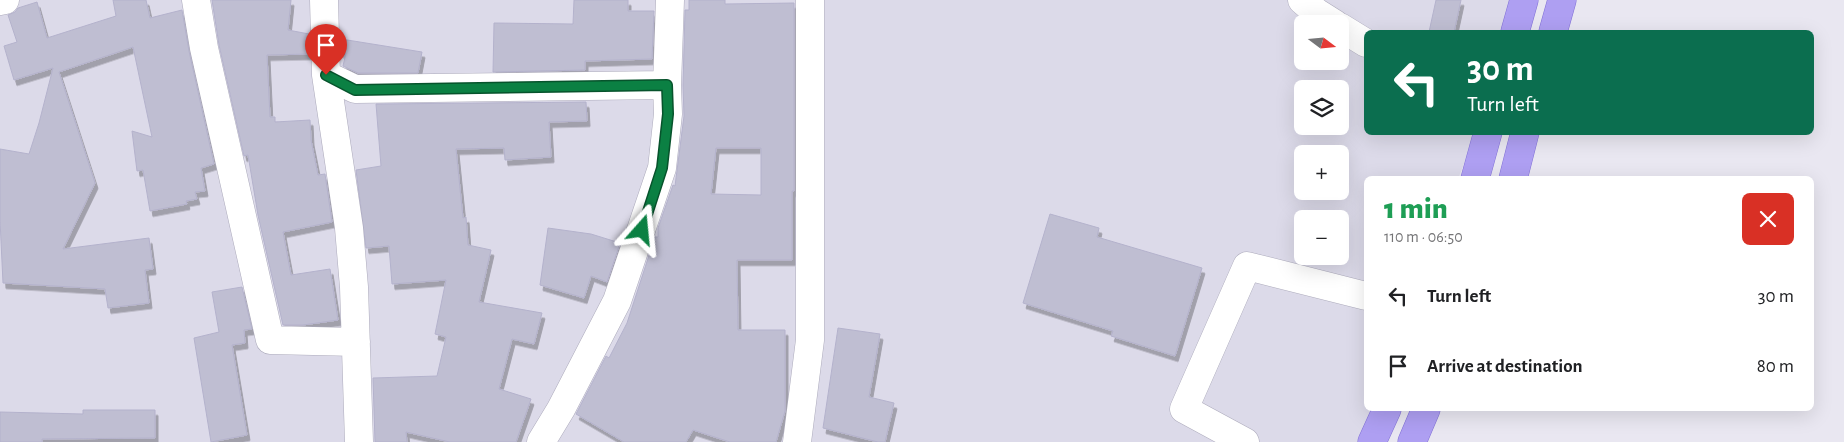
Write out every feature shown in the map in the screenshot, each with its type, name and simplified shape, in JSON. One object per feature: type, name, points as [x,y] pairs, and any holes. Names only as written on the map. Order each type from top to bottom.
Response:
[{"type":"main road","points":[[1516,30],[1524,0]]},
{"type":"main road","points":[[1554,30],[1562,0]]},
{"type":"main road","points":[[1476,176],[1487,135]]},
{"type":"main road","points":[[1514,176],[1524,135]]},
{"type":"main road","points":[[1372,442],[1386,411]]},
{"type":"main road","points":[[1412,442],[1425,411]]},
{"type":"street","points":[[0,1],[6,0]]},
{"type":"street","points":[[196,0],[204,48],[270,340],[356,342]]},
{"type":"street","points":[[324,0],[326,75],[349,228],[354,287],[359,442]]},
{"type":"street","points":[[542,442],[617,301],[662,168],[668,114],[667,85],[670,0]]},
{"type":"street","points":[[797,442],[810,340],[810,0]]},
{"type":"street","points":[[1302,0],[1321,15]]},
{"type":"street","points":[[1349,33],[1364,42]]},
{"type":"street","points":[[326,75],[355,90],[667,85]]},
{"type":"street","points":[[1245,442],[1184,409],[1246,266],[1364,296]]},
{"type":"shaded area","points":[[0,0],[1515,0],[1507,30],[1364,30],[1364,135],[1475,135],[1459,176],[1364,176],[1364,411],[1370,411],[1358,442],[0,442]]},
{"type":"building","points":[[113,0],[146,0],[150,18],[182,10],[214,164],[201,168],[205,191],[195,192],[197,199],[186,201],[187,204],[150,211],[143,170],[137,171],[132,131],[152,137],[133,47],[59,72],[95,183],[63,249],[149,238],[153,269],[145,270],[149,303],[108,308],[105,289],[3,283],[0,220],[0,149],[29,154],[53,68],[14,80],[4,46],[17,42],[8,15],[15,12],[18,8],[37,2],[47,38],[116,16]]},
{"type":"building","points":[[212,0],[291,0],[288,30],[309,34],[310,54],[267,55],[270,117],[275,117],[275,122],[310,120],[311,140],[318,175],[325,174],[332,222],[283,232],[291,275],[330,269],[338,320],[303,325],[283,325],[258,215],[248,155],[244,156],[219,45]]},
{"type":"building","points":[[574,0],[628,0],[628,11],[654,11],[652,59],[585,61],[585,70],[493,72],[494,23],[573,24]]},
{"type":"building","points":[[689,0],[725,0],[725,4],[794,3],[792,260],[737,260],[738,330],[785,330],[785,411],[776,442],[730,442],[693,430],[686,442],[624,442],[576,414],[606,356],[609,358],[627,323],[655,237],[658,237],[658,228],[673,185],[675,186],[684,116],[685,10],[689,10]],"holes":[[[716,148],[761,148],[761,195],[711,194]]]},
{"type":"building","points":[[1436,0],[1461,0],[1454,30],[1429,30]]},
{"type":"building","points":[[341,39],[422,52],[418,73],[358,73],[343,66],[346,53],[341,53]]},
{"type":"building","points":[[586,102],[587,121],[549,122],[551,157],[505,160],[504,148],[456,149],[463,218],[466,217],[468,245],[491,250],[479,302],[542,313],[534,344],[512,339],[499,389],[531,399],[516,442],[450,442],[406,432],[407,442],[375,442],[373,378],[437,376],[446,337],[435,334],[446,280],[392,284],[389,246],[366,248],[356,170],[381,166],[376,104]]},
{"type":"building","points":[[1050,214],[1099,228],[1097,237],[1202,268],[1175,356],[1111,336],[1113,331],[1023,303]]},
{"type":"building","points":[[548,228],[591,234],[620,243],[607,282],[591,276],[584,298],[540,285]]},
{"type":"building","points":[[242,287],[252,329],[244,330],[245,343],[232,345],[247,435],[211,442],[194,338],[219,332],[212,292]]},
{"type":"building","points":[[838,328],[880,334],[869,397],[894,403],[885,442],[878,442],[823,428]]},
{"type":"building","points":[[83,410],[155,410],[155,438],[42,439],[42,442],[0,442],[0,412],[83,414]]},
{"type":"route","points":[[326,75],[355,90],[667,85],[668,114],[662,168],[642,230]]}]
